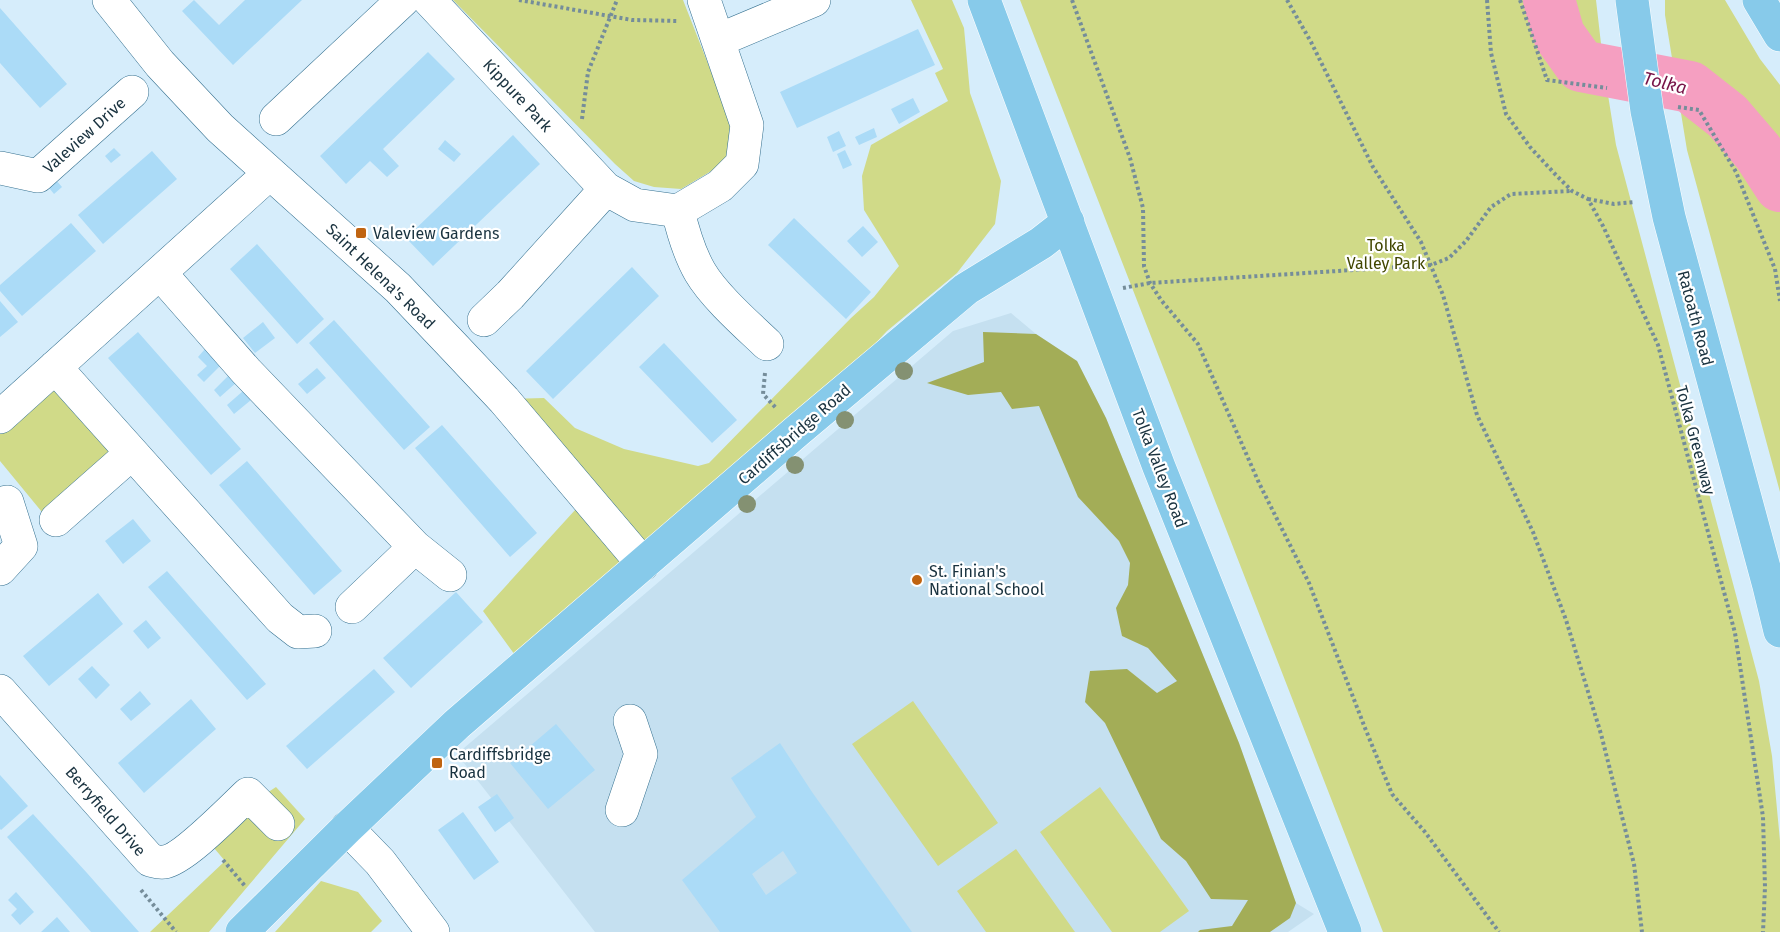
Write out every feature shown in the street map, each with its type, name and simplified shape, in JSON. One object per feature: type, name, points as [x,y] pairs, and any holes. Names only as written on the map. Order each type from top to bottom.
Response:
[{"type":"main road","name":"Tolka Valley Road","points":[[984,0],[1159,467],[1345,932]]},
{"type":"main road","name":"Ratoath Road","points":[[1632,0],[1647,111],[1665,200],[1780,632]]},
{"type":"main road","points":[[1759,0],[1780,35]]},
{"type":"main road","name":"Cardiffsbridge Road","points":[[242,932],[457,724],[796,431],[966,289],[1041,243],[1068,222]]},
{"type":"street","points":[[276,119],[403,0]]},
{"type":"street","name":"Kippure Park","points":[[429,0],[606,189],[635,205],[678,211]]},
{"type":"street","points":[[767,344],[700,274],[685,240],[678,211],[720,186],[742,164],[747,125],[712,20],[814,0]]},
{"type":"street","name":"Saint Helena's Road","points":[[111,1],[160,64],[220,128],[398,288],[504,400],[643,564]]},
{"type":"street","name":"Valeview Drive","points":[[0,168],[38,176],[132,92]]},
{"type":"street","points":[[0,417],[270,173]]},
{"type":"street","points":[[484,320],[510,295],[606,189]]},
{"type":"street","points":[[160,273],[246,371],[416,547],[450,575]]},
{"type":"street","points":[[55,367],[280,618],[298,632],[315,632]]},
{"type":"street","points":[[56,520],[132,453]]},
{"type":"street","points":[[0,569],[21,546],[7,502]]},
{"type":"street","points":[[352,607],[416,547]]},
{"type":"street","name":"Berryfield Drive","points":[[0,691],[150,860],[164,862],[174,858],[203,836],[248,794],[278,824]]},
{"type":"street","points":[[622,810],[641,754],[630,721]]},
{"type":"street","points":[[347,828],[387,870],[433,932]]},
{"type":"path","points":[[519,0],[593,14],[653,22],[712,20]]},
{"type":"path","points":[[579,160],[588,72],[617,0]]},
{"type":"path","points":[[1072,0],[1130,158],[1143,208],[1144,266],[1150,284],[1198,344],[1259,483],[1309,583],[1392,794],[1425,832],[1499,932]]},
{"type":"path","points":[[1287,0],[1311,42],[1373,167],[1421,242],[1443,295],[1477,415],[1533,532],[1566,620],[1601,734],[1634,864],[1642,932]]},
{"type":"path","points":[[1488,0],[1491,53],[1506,114],[1530,147],[1572,191],[1588,199],[1614,204],[1665,200]]},
{"type":"path","points":[[1520,0],[1547,80],[1606,88]]},
{"type":"path","points":[[1647,111],[1683,106],[1699,110],[1736,172],[1775,269],[1780,301]]},
{"type":"path","points":[[1114,290],[1150,284],[1431,265],[1449,258],[1466,241],[1491,207],[1511,194],[1572,191]]},
{"type":"path","name":"Tolka Greenway","points":[[1588,199],[1603,226],[1658,345],[1735,633],[1763,817],[1766,887],[1763,932]]},
{"type":"path","points":[[767,344],[763,394],[796,431]]},
{"type":"path","points":[[203,836],[265,909]]},
{"type":"path","points":[[150,860],[141,891],[176,932]]},
{"type":"shaded area","name":"St. Finian's National School","points":[[1011,313],[1036,334],[1077,361],[1106,418],[1239,743],[1296,903],[1314,914],[1288,932],[595,932],[457,754],[953,331]]},
{"type":"green space","points":[[453,0],[683,0],[732,125],[728,156],[713,170],[681,189],[654,187],[634,181]]},
{"type":"green space","points":[[911,0],[952,0],[964,28],[970,93],[1001,181],[995,224],[957,273],[887,331],[795,429],[643,561],[506,399],[544,398],[575,428],[624,449],[698,466],[709,463],[874,297],[899,266],[864,210],[862,176],[871,145],[948,101],[935,73],[943,69]]},
{"type":"green space","name":"Tolka Valley Park","points":[[1020,0],[1596,0],[1616,145],[1759,681],[1772,756],[1780,841],[1780,932],[1383,932]]},
{"type":"green space","points":[[1665,0],[1725,0],[1760,59],[1780,85],[1780,492],[1687,150],[1665,15]]},
{"type":"green space","points":[[983,332],[1036,334],[1077,361],[1106,418],[1239,743],[1296,903],[1290,918],[1270,932],[1198,932],[1232,926],[1248,900],[1211,899],[1186,861],[1161,839],[1105,723],[1085,702],[1090,671],[1127,669],[1157,693],[1177,681],[1148,648],[1122,636],[1116,608],[1128,585],[1130,563],[1119,541],[1078,497],[1039,406],[1012,409],[1001,392],[968,395],[927,383],[984,362]]},
{"type":"green space","points":[[56,370],[130,453],[51,523],[0,461],[0,418]]},
{"type":"green space","points":[[586,498],[641,563],[523,666],[483,611]]},
{"type":"green space","points":[[913,701],[998,823],[938,866],[852,744]]},
{"type":"green space","points":[[276,787],[305,819],[209,932],[150,932],[225,861],[203,835]]},
{"type":"green space","points":[[1100,787],[1189,911],[1160,932],[1112,932],[1040,832]]},
{"type":"green space","points":[[1016,849],[1075,932],[986,932],[957,891]]},
{"type":"green space","points":[[321,881],[358,892],[382,921],[371,932],[275,932]]},
{"type":"building","points":[[194,0],[219,25],[245,0],[302,0],[233,65],[182,11]]},
{"type":"building","points":[[0,8],[67,84],[40,108],[0,63]]},
{"type":"building","points":[[918,29],[935,65],[797,128],[780,92]]},
{"type":"building","points":[[428,52],[455,79],[383,149],[399,166],[387,177],[370,161],[346,184],[320,156]]},
{"type":"building","points":[[913,98],[920,112],[899,124],[891,109]]},
{"type":"building","points":[[874,128],[877,137],[859,145],[855,137]]},
{"type":"building","points":[[839,131],[846,146],[833,152],[827,137]]},
{"type":"building","points":[[513,135],[540,164],[433,266],[406,238]]},
{"type":"building","points":[[445,140],[461,154],[454,162],[438,149]]},
{"type":"building","points":[[114,148],[121,155],[111,163],[105,156]]},
{"type":"building","points":[[845,150],[852,165],[843,169],[837,154]]},
{"type":"building","points":[[152,151],[177,179],[103,244],[78,215]]},
{"type":"building","points":[[49,172],[62,187],[54,194],[41,178]]},
{"type":"building","points":[[794,218],[871,292],[846,319],[768,245]]},
{"type":"building","points":[[71,223],[96,251],[22,316],[0,291],[0,285]]},
{"type":"building","points":[[863,226],[878,242],[862,257],[847,241]]},
{"type":"building","points":[[257,244],[324,319],[297,344],[230,269]]},
{"type":"building","points":[[632,267],[659,296],[553,399],[526,371]]},
{"type":"building","points":[[0,301],[18,322],[0,337]]},
{"type":"building","points":[[334,320],[430,427],[404,450],[309,343]]},
{"type":"building","points":[[263,322],[275,338],[255,353],[243,338]]},
{"type":"building","points":[[138,332],[241,449],[211,475],[108,358]]},
{"type":"building","points":[[664,343],[737,420],[712,443],[639,367]]},
{"type":"building","points":[[205,349],[221,365],[204,382],[197,375],[207,366],[198,357]]},
{"type":"building","points":[[317,368],[326,378],[307,394],[298,384]]},
{"type":"building","points":[[229,375],[237,382],[220,397],[214,390]]},
{"type":"building","points":[[243,391],[251,400],[234,414],[227,405]]},
{"type":"building","points":[[442,425],[537,533],[510,557],[415,448]]},
{"type":"building","points":[[247,461],[342,571],[314,595],[219,485]]},
{"type":"building","points":[[133,519],[151,541],[123,564],[105,541]]},
{"type":"building","points":[[167,571],[266,684],[247,700],[148,587]]},
{"type":"building","points":[[456,592],[483,622],[411,688],[383,658]]},
{"type":"building","points":[[98,593],[123,624],[49,686],[23,656]]},
{"type":"building","points":[[146,620],[161,638],[148,649],[133,631]]},
{"type":"building","points":[[92,666],[110,685],[96,699],[78,679]]},
{"type":"building","points":[[374,669],[395,692],[307,769],[286,746]]},
{"type":"building","points":[[140,691],[151,704],[131,721],[120,709]]},
{"type":"building","points":[[191,699],[216,729],[144,793],[118,763]]},
{"type":"building","points":[[556,724],[595,770],[548,809],[510,763]]},
{"type":"building","points":[[780,743],[812,792],[912,932],[720,932],[682,880],[756,817],[731,778]],"holes":[[[783,851],[797,873],[766,895],[752,874]]]},
{"type":"building","points":[[0,775],[28,806],[1,830],[0,829]]},
{"type":"building","points":[[497,794],[514,818],[495,832],[478,807]]},
{"type":"building","points":[[463,812],[499,862],[474,880],[438,830]]},
{"type":"building","points":[[33,814],[139,932],[91,932],[7,837]]},
{"type":"building","points":[[16,892],[34,912],[20,925],[11,915],[17,909],[8,900]]},
{"type":"building","points":[[57,917],[70,932],[41,932]]},
{"type":"waterway","name":"Tolka","points":[[1549,0],[1559,35],[1581,66],[1690,87],[1727,116],[1758,152],[1780,186]]},
{"type":"place","name":"Valeview Gardens","points":[[361,233]]},
{"type":"place","name":"St. Finian's National School","points":[[917,580]]},
{"type":"place","name":"Cardiffsbridge Road","points":[[437,763]]}]
